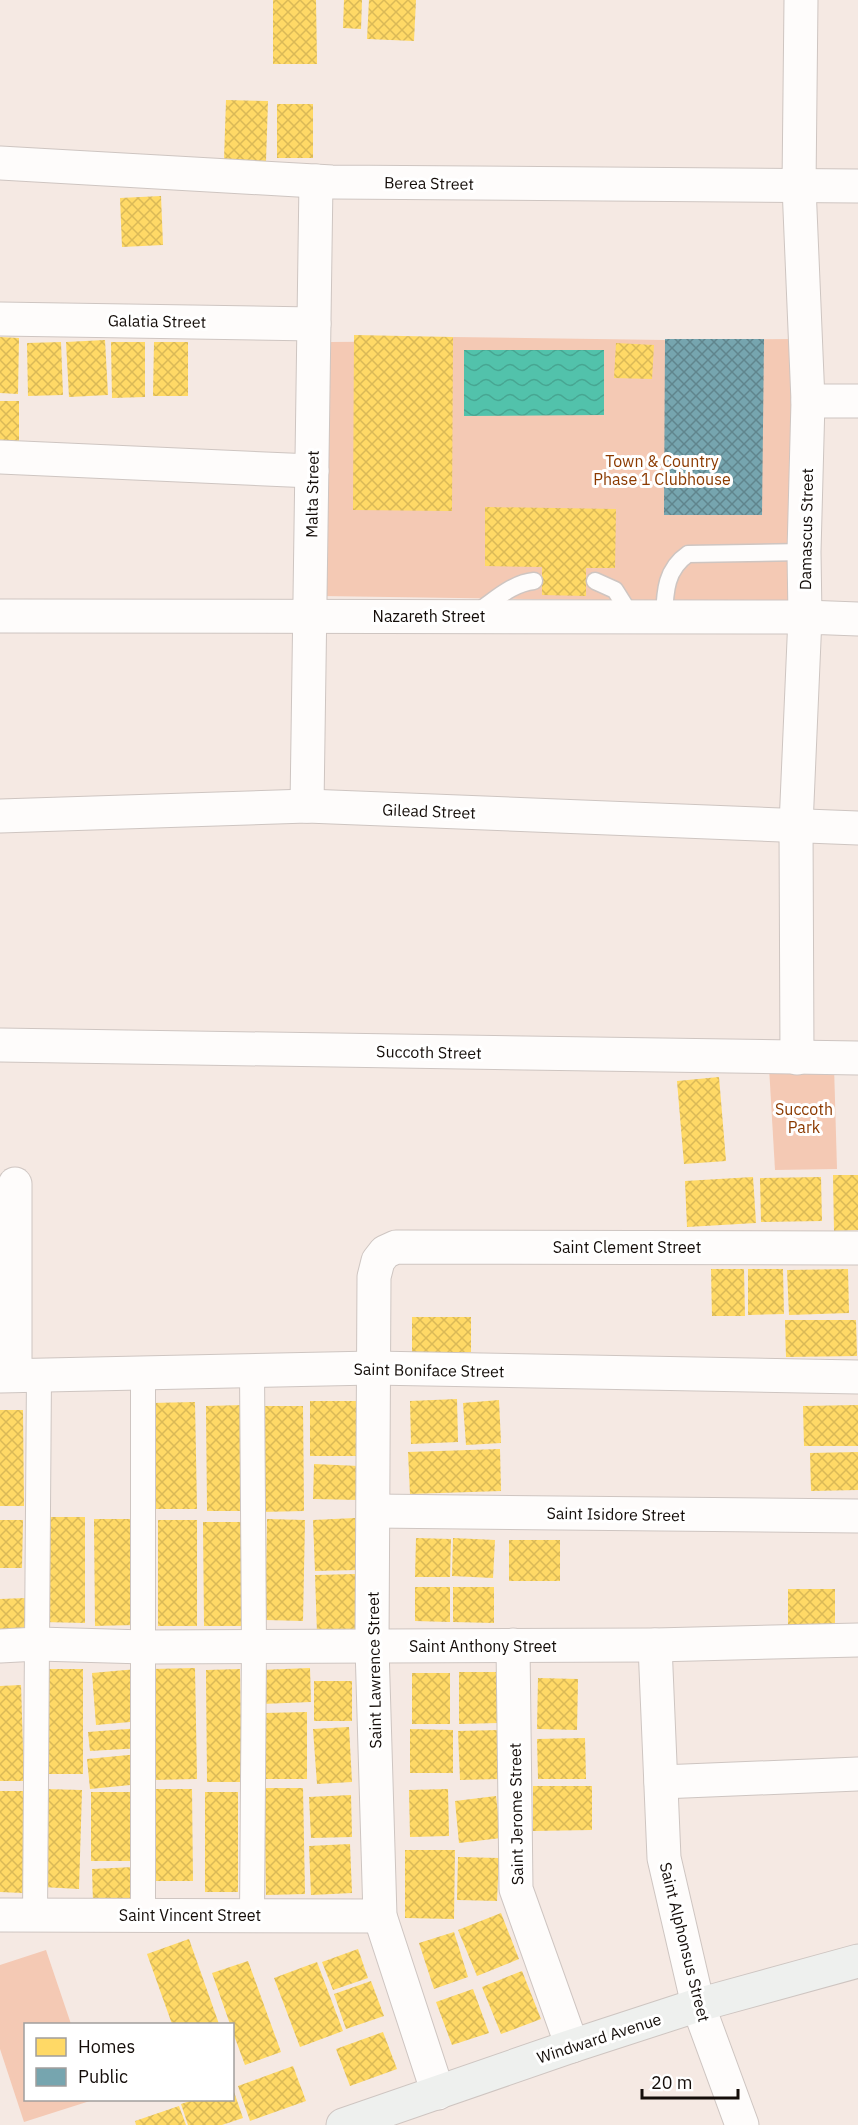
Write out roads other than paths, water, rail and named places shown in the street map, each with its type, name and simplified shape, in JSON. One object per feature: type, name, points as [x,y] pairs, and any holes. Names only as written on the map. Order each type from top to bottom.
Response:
[{"type":"main road","name":"Windward Avenue","points":[[343,2125],[698,2005],[858,1961]]},
{"type":"street","name":"Damascus Street","points":[[797,1058],[796,826],[806,617],[804,552],[808,401],[799,186],[801,0]]},
{"type":"street","name":"Berea Street","points":[[0,163],[316,181],[858,186]]},
{"type":"street","name":"Malta Street","points":[[308,806],[316,181]]},
{"type":"street","name":"Galatia Street","points":[[0,319],[314,324]]},
{"type":"street","points":[[808,401],[858,401]]},
{"type":"street","points":[[0,457],[312,471]]},
{"type":"street","name":"Nazareth Street","points":[[0,616],[664,616],[858,619]]},
{"type":"street","name":"Gilead Street","points":[[0,816],[308,806],[858,828]]},
{"type":"street","name":"Succoth Street","points":[[0,1045],[858,1058]]},
{"type":"street","points":[[15,1184],[18,1375],[38,1644],[35,1915]]},
{"type":"street","name":"Saint Clement Street","points":[[396,1247],[858,1248]]},
{"type":"street","name":"Saint Lawrence Street","points":[[396,1247],[385,1252],[378,1261],[374,1277],[372,1647],[380,1916],[438,2093]]},
{"type":"street","name":"Saint Boniface Street","points":[[18,1375],[373,1368],[858,1377]]},
{"type":"street","points":[[252,1371],[254,1646],[252,1915]]},
{"type":"street","points":[[143,1374],[143,1915]]},
{"type":"street","name":"Saint Isidore Street","points":[[374,1511],[858,1516]]},
{"type":"street","name":"Saint Anthony Street","points":[[0,1646],[38,1644],[144,1647],[372,1647],[656,1645],[858,1640]]},
{"type":"street","name":"Saint Jerome Street","points":[[513,1645],[516,1889],[572,2046]]},
{"type":"street","name":"Saint Alphonsus Street","points":[[656,1645],[664,1858],[698,2005],[742,2125]]},
{"type":"street","points":[[661,1782],[858,1774]]},
{"type":"street","name":"Saint Vincent Street","points":[[0,1915],[380,1916]]},
{"type":"lane","points":[[664,616],[665,587],[673,568],[688,554],[804,552]]},
{"type":"lane","points":[[471,617],[513,588],[525,582],[534,581]]},
{"type":"lane","points":[[595,581],[615,590],[632,617]]},
{"type":"water","points":[[464,350],[604,350],[604,415],[464,416]]},
{"type":"park label","name":"Town & Country Phase 1 Clubhouse","points":[[662,470]]},
{"type":"park label","name":"Succoth Park","points":[[804,1118]]}]
